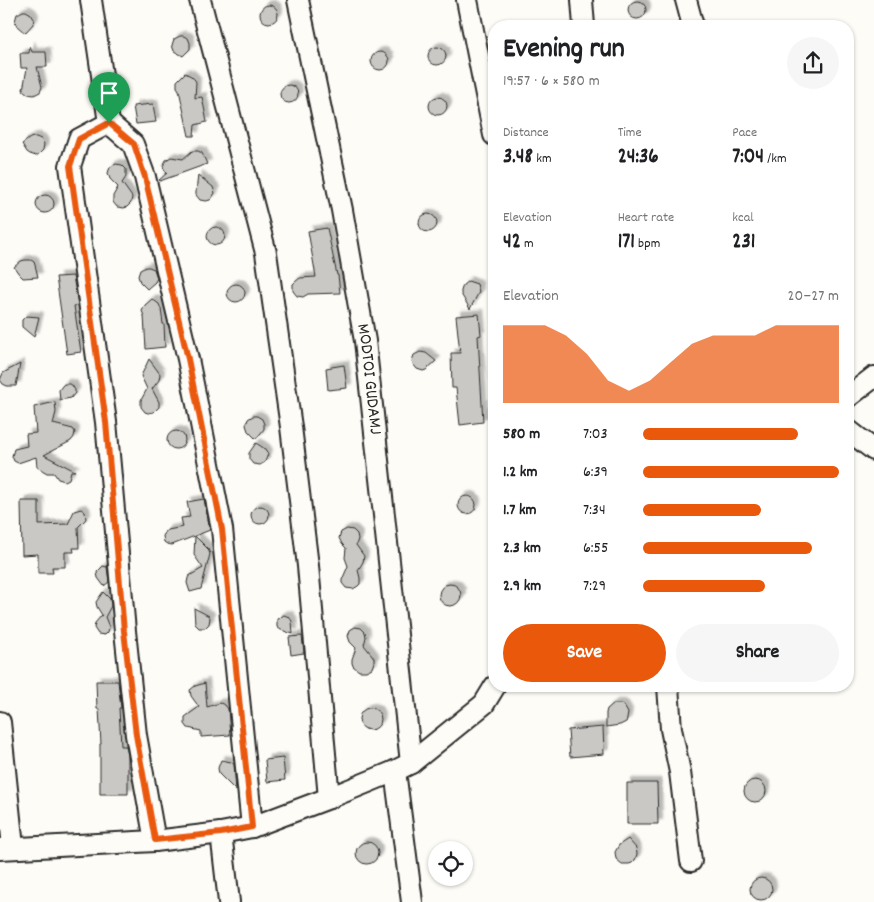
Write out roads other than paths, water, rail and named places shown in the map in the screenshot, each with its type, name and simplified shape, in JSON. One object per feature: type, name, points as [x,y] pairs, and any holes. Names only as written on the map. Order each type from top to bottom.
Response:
[{"type":"street","points":[[91,0],[109,123],[134,144],[145,177],[188,359],[222,529],[252,827]]},
{"type":"street","points":[[200,0],[266,253],[307,556],[329,798]]},
{"type":"street","name":"MODTOI GUDAMJ","points":[[298,0],[342,210],[365,341],[403,767],[412,902]]},
{"type":"street","points":[[467,0],[488,105]]},
{"type":"street","points":[[582,0],[584,20]]},
{"type":"street","points":[[686,0],[691,20]]},
{"type":"street","points":[[109,123],[79,139],[70,166],[106,422],[124,631],[136,735],[155,840]]},
{"type":"street","points":[[854,392],[874,377]]},
{"type":"street","points":[[854,435],[874,450]]},
{"type":"street","points":[[0,722],[6,848],[155,840],[221,833],[252,827],[403,767],[484,704],[491,692]]},
{"type":"street","points":[[668,692],[671,729],[680,772],[691,861]]},
{"type":"street","points":[[221,833],[229,902]]}]
